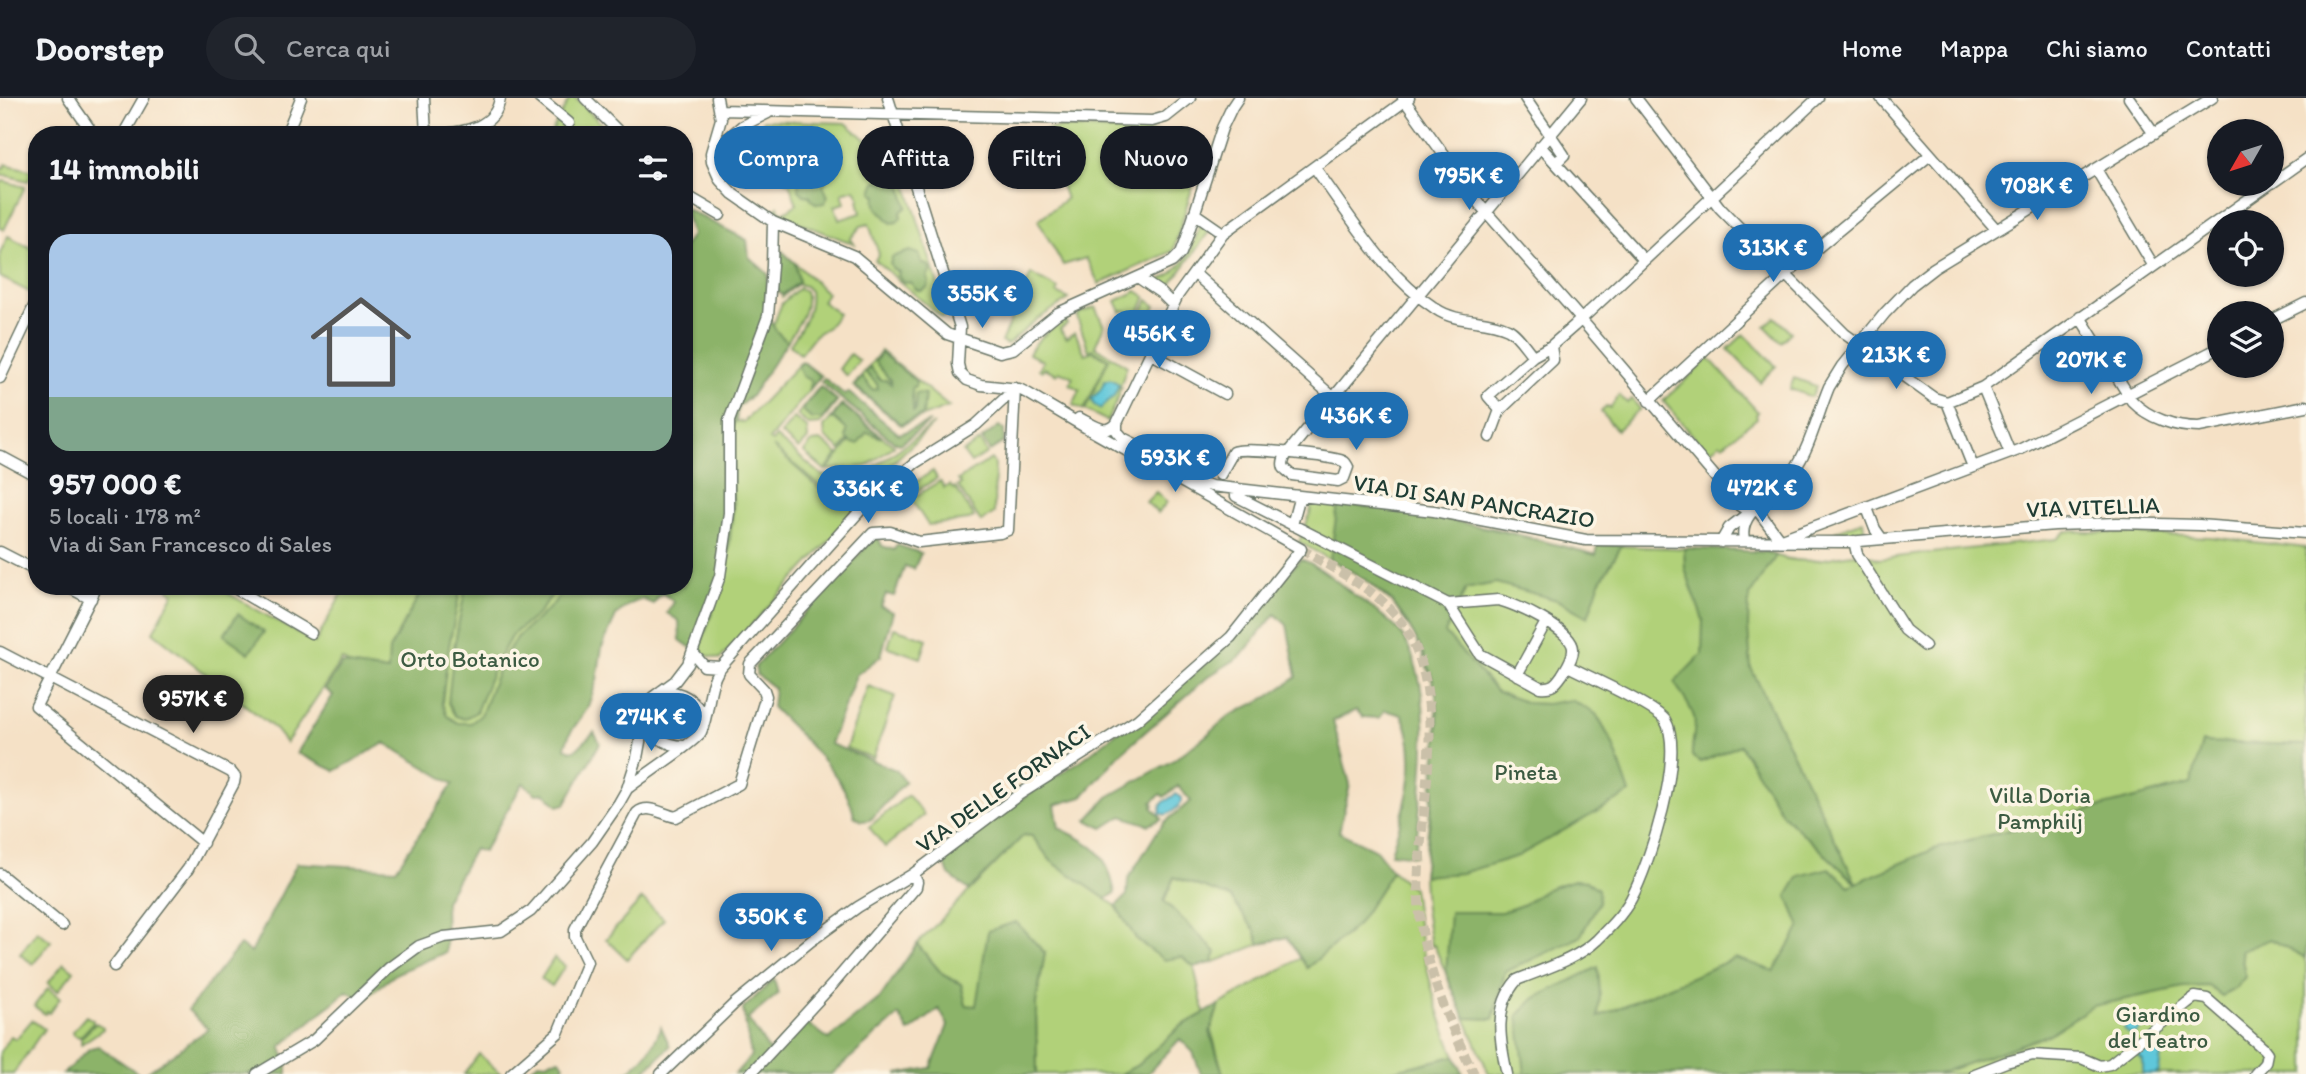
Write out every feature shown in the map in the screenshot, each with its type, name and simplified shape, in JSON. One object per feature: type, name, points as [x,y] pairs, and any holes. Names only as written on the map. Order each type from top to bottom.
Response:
[{"type":"street","points":[[68,98],[88,126]]},
{"type":"street","points":[[128,126],[144,98]]},
{"type":"street","points":[[290,126],[301,98]]},
{"type":"street","points":[[424,98],[426,126]]},
{"type":"street","points":[[477,126],[496,112],[499,98]]},
{"type":"street","points":[[539,98],[569,123]]},
{"type":"street","points":[[584,98],[613,126]]},
{"type":"street","points":[[717,98],[721,110],[720,123],[711,153],[713,166],[723,184],[773,222],[854,256],[947,334],[1003,353],[1013,349],[1063,310],[1139,278],[1179,256],[1222,128],[1238,98]]},
{"type":"street","points":[[888,98],[960,327],[960,339]]},
{"type":"street","points":[[721,110],[1152,121],[1166,117],[1190,98]]},
{"type":"street","points":[[1525,98],[1564,155],[1556,163]]},
{"type":"street","points":[[1287,453],[1581,98]]},
{"type":"street","points":[[1636,98],[1712,198],[1845,334],[1934,398],[1947,402],[1983,387],[2252,196]]},
{"type":"street","points":[[1500,410],[1488,396],[1533,356],[1551,346],[1581,319],[1818,98]]},
{"type":"street","points":[[1881,98],[1996,229]]},
{"type":"street","points":[[2129,98],[2154,134]]},
{"type":"street","points":[[1721,542],[1729,528],[1782,486],[1794,471],[1808,444],[1832,381],[1891,307],[1919,279],[2212,98]]},
{"type":"street","points":[[1117,423],[1172,305],[1223,233],[1406,99],[1474,198],[1740,506],[1745,509],[1756,508]]},
{"type":"street","points":[[711,153],[742,126],[769,112]]},
{"type":"street","points":[[1540,146],[1644,260]]},
{"type":"street","points":[[1650,401],[1786,275],[1930,155]]},
{"type":"street","points":[[2284,174],[2306,159]]},
{"type":"street","points":[[1315,168],[1378,254],[1419,295],[1443,313],[1513,333],[1533,356]]},
{"type":"street","points":[[2096,169],[2153,265]]},
{"type":"street","points":[[693,199],[720,215]]},
{"type":"street","points":[[1194,213],[1223,233]]},
{"type":"street","points":[[257,1074],[316,1039],[389,968],[419,946],[444,937],[501,931],[527,915],[550,892],[612,815],[627,789],[646,719],[647,704],[680,676],[693,653],[723,559],[729,513],[729,421],[768,316],[773,222]]},
{"type":"street","points":[[1194,272],[1334,398]]},
{"type":"street","points":[[1139,278],[1161,293],[1172,305]]},
{"type":"street","points":[[2284,314],[2306,303]]},
{"type":"street","points":[[2080,317],[2137,406],[2174,424],[2196,427],[2306,406]]},
{"type":"street","points":[[0,378],[28,319]]},
{"type":"street","name":"VIA DI SAN PANCRAZIO","points":[[960,339],[957,361],[960,373],[967,380],[1015,388],[1106,430],[1112,430],[1117,423]]},
{"type":"street","points":[[1490,437],[1500,410],[1553,360],[1551,346]]},
{"type":"street","points":[[1150,353],[1225,394]]},
{"type":"street","points":[[1756,508],[1780,540],[2028,446],[2207,354]]},
{"type":"street","points":[[1983,387],[2010,453]]},
{"type":"street","points":[[627,789],[699,736],[710,690],[721,667],[866,504],[915,463],[973,427],[1015,388]]},
{"type":"street","points":[[511,1074],[548,1044],[561,1029],[587,962],[576,941],[575,929],[640,810],[649,808],[676,817],[739,784],[766,696],[749,674],[750,664],[873,533],[890,532],[923,542],[1008,530],[1015,388]]},
{"type":"street","points":[[1947,402],[1973,467]]},
{"type":"street","name":"VIA DI SAN PANCRAZIO","points":[[1056,408],[1090,430],[1236,511]]},
{"type":"street","name":"VIA DI SAN PANCRAZIO","points":[[1117,423],[1117,431],[1123,438],[1207,480],[1236,511]]},
{"type":"street","name":"VIA DI SAN PANCRAZIO","points":[[1220,475],[1233,452],[1238,449],[1287,453],[1343,461],[1348,467],[1347,475],[1340,481],[1331,481],[1288,473],[1282,463],[1287,453]]},
{"type":"street","name":"VIA DI SAN PANCRAZIO","points":[[1127,450],[1144,455],[1194,480],[1240,493],[1329,498],[1434,511],[1577,539],[1854,541]]},
{"type":"street","points":[[0,456],[28,471]]},
{"type":"street","name":"VIA DI SAN PANCRAZIO","points":[[1329,498],[1331,481]]},
{"type":"street","points":[[1236,511],[1240,493],[1292,525],[1448,604],[1505,601],[1546,622],[1572,642],[1573,651],[1555,685],[1540,687],[1480,653],[1448,604]]},
{"type":"street","points":[[1292,525],[1299,499]]},
{"type":"street","points":[[1744,540],[1743,527],[1756,508]]},
{"type":"street","points":[[1867,508],[1875,530],[1882,539]]},
{"type":"street","name":"VIA DELLE FORNACI","points":[[750,1074],[833,984],[916,887],[917,880],[913,874],[1020,794],[1137,719],[1231,637],[1301,549],[1236,511]]},
{"type":"street","name":"VIA VITELLIA","points":[[1854,541],[2055,525],[2117,523],[2306,531]]},
{"type":"street","points":[[1854,541],[1857,554],[1905,630],[1925,646]]},
{"type":"street","points":[[0,552],[28,566]]},
{"type":"street","points":[[83,595],[90,599]]},
{"type":"street","points":[[92,595],[36,702],[37,708],[203,843]]},
{"type":"street","points":[[246,595],[311,633]]},
{"type":"street","points":[[1517,675],[1546,622]]},
{"type":"street","points":[[0,652],[234,774],[234,783],[181,880],[114,966]]},
{"type":"street","points":[[693,653],[704,666],[721,667]]},
{"type":"street","points":[[1507,1074],[1501,1050],[1500,1025],[1502,1006],[1508,989],[1517,980],[1589,947],[1624,909],[1635,891],[1658,828],[1665,795],[1672,747],[1669,730],[1659,714],[1567,666]]},
{"type":"street","points":[[661,691],[684,695],[696,705],[705,718]]},
{"type":"street","points":[[646,719],[660,740],[671,745],[684,746]]},
{"type":"street","points":[[0,874],[62,925]]},
{"type":"street","points":[[661,1074],[728,1009],[793,954],[858,907],[913,874]]},
{"type":"street","points":[[1975,1074],[2033,1055],[2081,1058],[2099,1070],[2195,998],[2207,999],[2264,1049],[2267,1053],[2265,1063],[2255,1074]]},
{"type":"green space","points":[[570,98],[575,98],[604,126],[555,126]]},
{"type":"green space","points":[[763,120],[846,123],[857,132],[857,189],[908,189],[947,314],[942,318],[875,260],[879,254],[869,224],[861,226],[850,239],[854,244],[772,212],[778,206],[783,213],[797,204],[791,189],[843,189],[843,126],[762,126]],"holes":[[[855,189],[860,199],[861,213],[839,220],[835,206],[845,203],[842,193]]]},
{"type":"green space","points":[[1086,128],[1100,129],[1100,189],[1192,189],[1173,251],[1099,284],[1086,258],[1063,265],[1038,220],[1066,199],[1062,189],[1086,189]]},
{"type":"green space","points":[[5,164],[28,170],[28,181],[0,174],[0,167],[4,168]]},
{"type":"green space","points":[[3,181],[25,187],[4,230],[0,228],[0,185]]},
{"type":"green space","points":[[825,189],[828,197],[824,203],[817,204],[799,190]]},
{"type":"green space","points":[[873,189],[902,189],[907,207],[901,212],[897,222],[891,223],[877,208],[877,196],[872,192]]},
{"type":"green space","points":[[693,213],[747,240],[749,257],[768,274],[769,319],[787,342],[751,396],[738,407],[736,421],[732,427],[733,507],[727,569],[698,653],[680,640],[679,621],[667,613],[674,602],[665,595],[693,595]]},
{"type":"green space","points":[[1200,225],[1209,232],[1168,288],[1159,281],[1181,265],[1194,243]]},
{"type":"green space","points":[[8,236],[28,246],[28,291],[0,277],[0,253]]},
{"type":"green space","points":[[782,251],[795,263],[799,282],[782,295],[776,286],[775,269],[781,266]]},
{"type":"green space","points":[[910,251],[919,254],[922,263],[928,265],[931,270],[927,277],[927,288],[921,291],[915,289],[911,283],[903,282],[898,276],[899,272],[890,264],[892,257]]},
{"type":"green space","points":[[795,263],[827,293],[822,301],[838,314],[828,327],[815,335],[800,354],[790,345],[808,313],[810,291],[798,284],[782,297],[799,282]]},
{"type":"green space","points":[[1031,274],[1058,289],[1057,293],[1069,299],[1036,320],[1007,345],[1001,342]]},
{"type":"green space","points":[[799,288],[805,291],[806,304],[802,318],[787,342],[772,328],[782,303]]},
{"type":"green space","points":[[1137,291],[1146,297],[1137,316],[1125,310],[1121,312],[1116,301]]},
{"type":"green space","points":[[1148,300],[1156,306],[1148,323],[1139,319]]},
{"type":"green space","points":[[1095,307],[1104,326],[1095,346],[1127,366],[1120,387],[1122,388],[1107,421],[1085,410],[1109,359],[1093,349],[1089,351],[1077,317]]},
{"type":"green space","points":[[1775,317],[1791,332],[1781,342],[1765,326]]},
{"type":"green space","points":[[1065,320],[1067,324],[1060,329],[1066,338],[1075,332],[1085,354],[1093,351],[1108,359],[1084,410],[1073,405],[1080,390],[1070,384],[1073,377],[1044,368],[1042,371],[1039,369],[1043,361],[1029,354],[1044,334]]},
{"type":"green space","points":[[1744,334],[1776,366],[1760,382],[1728,349]]},
{"type":"green space","points":[[881,351],[949,407],[901,425],[853,386]]},
{"type":"green space","points":[[881,353],[916,381],[915,387],[912,387],[913,412],[916,393],[925,394],[923,415],[901,424],[855,386],[862,377],[873,390],[878,389],[877,384],[866,373],[870,367],[880,380],[891,384],[875,362]]},
{"type":"green space","points":[[850,354],[859,361],[847,376],[839,369]]},
{"type":"green space","points":[[1709,358],[1758,412],[1757,418],[1723,445],[1720,443],[1708,453],[1663,401]]},
{"type":"green space","points":[[802,361],[821,376],[769,440],[772,442],[776,437],[823,476],[869,471],[934,424],[886,469],[873,476],[824,489],[773,447],[823,492],[878,478],[882,484],[720,659],[698,653],[727,569],[732,427],[736,421],[744,422]]},
{"type":"green space","points":[[803,362],[820,376],[808,391],[811,381],[802,376],[798,366]]},
{"type":"green space","points":[[824,378],[845,395],[848,392],[899,434],[930,422],[900,444],[894,442],[821,382]]},
{"type":"green space","points":[[1794,378],[1816,386],[1812,397],[1790,389]]},
{"type":"green space","points":[[820,386],[838,401],[820,424],[809,425],[797,415]]},
{"type":"green space","points":[[820,387],[837,401],[822,419],[811,419],[802,409]]},
{"type":"green space","points":[[1619,395],[1627,403],[1632,399],[1640,409],[1617,430],[1601,412],[1606,406],[1610,408]]},
{"type":"green space","points":[[842,404],[864,422],[841,450],[825,437],[824,427]]},
{"type":"green space","points":[[842,405],[882,438],[867,432],[858,444],[851,443],[846,438],[847,430],[832,419]]},
{"type":"green space","points":[[794,418],[807,428],[808,439],[799,449],[781,434]]},
{"type":"green space","points":[[865,423],[894,446],[867,466],[827,470]]},
{"type":"green space","points":[[999,426],[1004,430],[1004,442],[990,451],[982,439]]},
{"type":"green space","points":[[822,441],[838,454],[825,470],[804,452],[812,442]]},
{"type":"green space","points":[[980,441],[987,453],[971,463],[963,452]]},
{"type":"green space","points":[[991,459],[995,465],[994,513],[981,522],[958,486],[961,484],[958,480]]},
{"type":"green space","points":[[933,471],[937,478],[909,496],[905,489]]},
{"type":"green space","points":[[940,481],[944,488],[950,485],[953,489],[955,487],[974,517],[928,525],[911,499]]},
{"type":"green space","points":[[1156,492],[1167,502],[1158,513],[1146,502]]},
{"type":"green space","name":"Villa Doria Pamphilj","points":[[1312,501],[1493,528],[1597,555],[1598,545],[1767,552],[1804,561],[1855,554],[1878,559],[2057,539],[2066,531],[2210,537],[2306,548],[2306,1074],[1489,1074],[1434,945],[1431,946],[1425,909],[1423,876],[1437,745],[1436,692],[1416,637],[1394,605],[1363,578],[1299,542]]},
{"type":"green space","name":"Pineta","points":[[1338,504],[1435,517],[1596,555],[1598,545],[1622,545],[1599,584],[1588,617],[1557,600],[1496,583],[1466,589],[1445,633],[1497,692],[1528,703],[1546,704],[1571,700],[1596,714],[1612,742],[1630,793],[1518,856],[1462,873],[1423,876],[1437,762],[1438,716],[1434,684],[1420,648],[1395,606],[1373,586],[1330,559]]},
{"type":"green space","points":[[1863,521],[1865,534],[1836,531]]},
{"type":"green space","points":[[875,537],[882,546],[894,550],[897,545],[921,553],[914,569],[905,566],[894,596],[886,594],[881,607],[893,612],[881,656],[856,675],[830,744],[896,770],[905,782],[870,820],[862,821],[854,816],[842,786],[821,757],[772,707],[774,688],[757,675],[755,667]]},
{"type":"green space","points":[[1684,548],[1767,552],[1776,556],[1749,596],[1751,668],[1856,883],[1783,815],[1740,745],[1701,762],[1692,756],[1694,717],[1675,682],[1702,654],[1703,620],[1685,569]]},
{"type":"green space","points":[[1300,559],[1328,574],[1398,630],[1413,658],[1420,685],[1424,743],[1415,856],[1391,853],[1406,802],[1411,766],[1408,732],[1402,715],[1385,710],[1379,718],[1363,717],[1356,710],[1333,721],[1350,784],[1339,832],[1376,850],[1392,871],[1357,925],[1307,968],[1287,937],[1260,944],[1255,931],[1230,897],[1174,877],[1164,901],[1216,952],[1212,963],[1194,967],[1182,957],[1164,960],[1137,940],[1116,906],[1127,895],[1128,879],[1157,832],[1191,801],[1178,786],[1152,802],[1152,807],[1162,819],[1149,825],[1122,816],[1103,828],[1087,820],[1108,797],[1172,761],[1229,716],[1268,697],[1297,677],[1287,625],[1275,614],[1241,656],[1209,676],[1120,754],[1082,797],[1055,805],[1059,828],[1091,845],[1098,852],[1108,868],[1115,893],[1106,899],[1051,861],[1032,836],[1024,835],[969,890],[949,875],[944,861],[993,817],[1083,759],[1220,652]]},
{"type":"green space","name":"Orto Botanico","points":[[173,595],[231,595],[315,643],[341,595],[567,595],[523,782],[342,660],[286,743],[274,728],[153,632]]},
{"type":"green space","points":[[419,595],[459,595],[442,703],[447,716],[458,723],[471,723],[481,715],[510,647],[559,595],[660,595],[653,604],[642,599],[617,614],[602,647],[597,680],[587,709],[570,733],[565,747],[571,751],[577,749],[594,732],[600,743],[565,804],[558,806],[545,793],[536,794],[523,783],[483,852],[474,849],[445,901],[446,952],[397,973],[363,1000],[347,991],[281,1046],[287,1074],[145,1074],[208,1029],[188,1010],[240,945],[251,953],[297,863],[396,869],[453,784],[385,743],[335,771],[297,753],[333,695],[325,689],[342,664],[388,671],[389,650]]},
{"type":"green space","points":[[464,595],[552,595],[539,613],[512,635],[495,665],[476,712],[464,719],[455,716],[448,703],[454,647]]},
{"type":"green space","points":[[238,614],[264,632],[249,653],[224,635]]},
{"type":"green space","points":[[894,628],[927,639],[921,658],[888,647]]},
{"type":"green space","points":[[868,686],[895,696],[873,758],[846,748]]},
{"type":"green space","points":[[2202,742],[2306,745],[2306,958],[2270,939],[2241,951],[2245,977],[2235,989],[2222,996],[2208,986],[2184,987],[2093,1006],[2048,1035],[1938,1074],[1525,1074],[1518,1015],[1535,998],[1598,967],[1598,1017],[1735,958],[1774,971],[1800,927],[1787,896],[1799,876],[1829,868],[1849,886],[1934,849],[2191,784]]},
{"type":"green space","points":[[908,795],[924,815],[885,847],[869,827]]},
{"type":"green space","points":[[1024,835],[1032,836],[1051,861],[1116,906],[1137,940],[1182,957],[1194,967],[1204,1013],[1179,1027],[1141,1064],[1120,1074],[1037,1074],[1036,1003],[1045,953],[977,1006],[966,1006],[961,984],[943,975],[917,944]]},
{"type":"green space","points":[[1392,871],[1413,888],[1428,974],[1455,1056],[1379,1074],[1223,1074],[1211,1030],[1219,1005],[1301,958],[1307,968],[1357,925]]},
{"type":"green space","points":[[1174,877],[1230,897],[1255,931],[1260,944],[1212,963],[1216,952],[1164,901]]},
{"type":"green space","points":[[1574,880],[1587,881],[1598,889],[1599,902],[1580,937],[1505,972],[1493,1019],[1465,1018],[1446,974],[1450,912],[1502,912],[1522,905],[1547,889]]},
{"type":"green space","points":[[642,899],[664,919],[627,959],[606,939]]},
{"type":"green space","points":[[1016,922],[1045,953],[1036,1003],[1037,1074],[897,1074],[931,1068],[948,1025],[939,1009],[909,1032],[899,1015],[832,1074],[735,1074],[751,1056],[743,1009],[774,979],[778,994],[748,1019],[770,1052],[801,1019],[829,1039],[880,998],[917,944],[943,975],[961,984],[966,1005],[976,1006],[988,931]]},
{"type":"green space","points":[[37,931],[51,941],[33,964],[20,954]]},
{"type":"green space","points":[[554,958],[565,966],[552,986],[541,979]]},
{"type":"green space","points":[[64,963],[74,971],[58,991],[48,983]]},
{"type":"green space","points":[[48,988],[60,998],[49,1013],[47,1011],[45,1014],[34,1006]]},
{"type":"green space","points":[[1219,1005],[1210,1032],[1223,1074],[1201,1074],[1193,1052],[1180,1039],[1147,1074],[1120,1074],[1136,1066],[1180,1027]]},
{"type":"green space","points":[[86,1016],[93,1020],[93,1023],[80,1037],[73,1035],[72,1032]]},
{"type":"green space","points":[[32,1020],[44,1029],[13,1074],[0,1074],[0,1052],[11,1036],[16,1039]]},
{"type":"green space","points":[[96,1023],[103,1029],[81,1044],[81,1038]]},
{"type":"green space","points":[[661,1027],[670,1046],[642,1074],[623,1074],[646,1054]]},
{"type":"green space","points":[[98,1046],[139,1074],[63,1074],[89,1049]]},
{"type":"green space","points":[[479,1054],[501,1074],[464,1074]]},
{"type":"green space","points":[[1455,1056],[1463,1074],[1379,1074]]},
{"type":"green space","points":[[560,1059],[564,1065],[559,1074],[526,1074],[538,1062],[547,1063]]},
{"type":"water","points":[[1110,379],[1119,384],[1114,396],[1100,409],[1093,404],[1092,398],[1100,391],[1105,381]]},
{"type":"water","points":[[1176,794],[1182,799],[1178,807],[1166,815],[1160,813],[1162,803]]},
{"type":"water","points":[[2129,1018],[2135,1018],[2140,1026],[2138,1032],[2129,1034],[2124,1029],[2124,1023]]},
{"type":"water","points":[[2154,1049],[2161,1056],[2156,1074],[2143,1074],[2143,1060],[2137,1055],[2140,1050]]},
{"type":"tunnel","points":[[1301,549],[1380,599],[1411,638],[1424,672],[1429,710],[1429,749],[1419,867],[1421,924],[1438,991],[1474,1074]]},
{"type":"park label","name":"Giardino del Teatro","points":[[2158,1027]]}]
